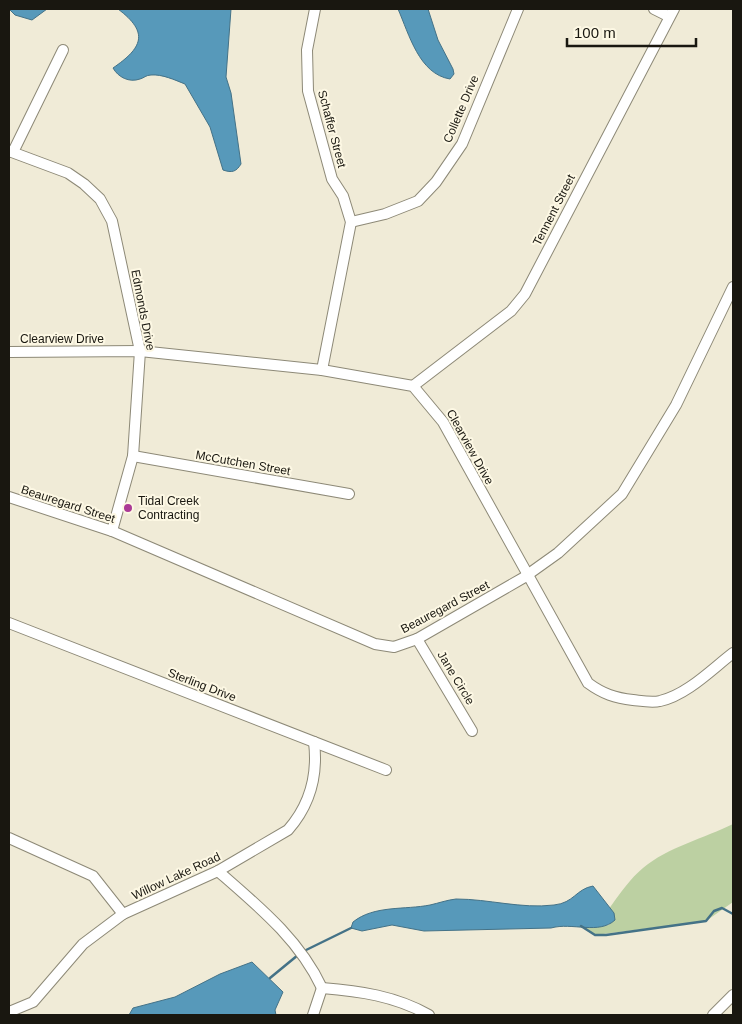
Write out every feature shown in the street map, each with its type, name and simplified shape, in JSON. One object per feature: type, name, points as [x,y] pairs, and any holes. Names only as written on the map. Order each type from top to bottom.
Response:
[{"type":"street","name":"Schaffer Street","points":[[314,9],[307,50],[308,91],[332,179],[343,196],[351,222],[322,370]]},
{"type":"street","name":"Collette Drive","points":[[351,222],[385,214],[418,201],[436,182],[462,144],[518,9]]},
{"type":"street","points":[[654,9],[671,12]]},
{"type":"street","name":"Tennent Street","points":[[413,386],[511,312],[525,294],[671,12]]},
{"type":"street","points":[[11,152],[63,50]]},
{"type":"street","name":"Edmonds Drive","points":[[11,152],[68,173],[100,199],[112,222],[140,351],[132,456],[112,532]]},
{"type":"street","name":"Beauregard Street","points":[[9,497],[112,532],[375,644],[394,647],[417,638],[527,575],[558,553],[622,494],[676,405],[733,286]]},
{"type":"street","name":"Clearview Drive","points":[[9,352],[140,351],[322,370],[413,386],[443,422],[588,683],[603,694],[619,699],[660,702],[691,685],[733,653]]},
{"type":"street","name":"McCutchen Street","points":[[132,456],[350,494]]},
{"type":"street","name":"Sterling Drive","points":[[9,623],[386,770]]},
{"type":"street","name":"Jane Circle","points":[[417,638],[472,731]]},
{"type":"street","name":"Willow Lake Road","points":[[9,1012],[33,1002],[83,944],[124,914],[218,871],[288,830],[310,796],[314,780],[314,742]]},
{"type":"street","points":[[9,838],[93,876],[124,914]]},
{"type":"street","points":[[218,871],[278,924],[315,973],[322,988],[313,1015]]},
{"type":"street","points":[[322,988],[358,991],[397,1000],[429,1015]]},
{"type":"street","points":[[713,1015],[733,995]]},
{"type":"green space","points":[[733,824],[733,902],[706,921],[595,935],[581,926],[588,928],[609,925],[614,913],[609,909],[626,886],[643,868],[664,854]]},
{"type":"water","points":[[9,9],[47,9],[32,20],[15,15]]},
{"type":"water","points":[[118,9],[231,9],[226,77],[231,93],[241,164],[237,169],[231,172],[223,170],[210,127],[185,84],[160,75],[148,75],[141,79],[128,80],[115,71],[113,68],[131,54],[138,40],[135,26]]},
{"type":"water","points":[[398,9],[428,9],[438,40],[453,69],[454,74],[450,79],[439,76],[423,61],[411,41]]},
{"type":"water","points":[[593,886],[614,913],[615,920],[601,927],[568,926],[424,931],[392,925],[362,931],[351,928],[353,922],[361,917],[380,910],[430,905],[456,899],[529,906],[554,905],[566,902],[583,890]]},
{"type":"water","points":[[252,962],[283,992],[275,1010],[276,1015],[129,1015],[133,1008],[175,997],[220,974]]},
{"type":"waterway","points":[[581,926],[595,935],[606,935],[706,921],[714,911],[722,908],[733,914]]},
{"type":"waterway","points":[[302,952],[351,928]]},
{"type":"waterway","points":[[270,978],[298,955]]},
{"type":"place","name":"Tidal Creek Contracting","points":[[128,508]]}]
